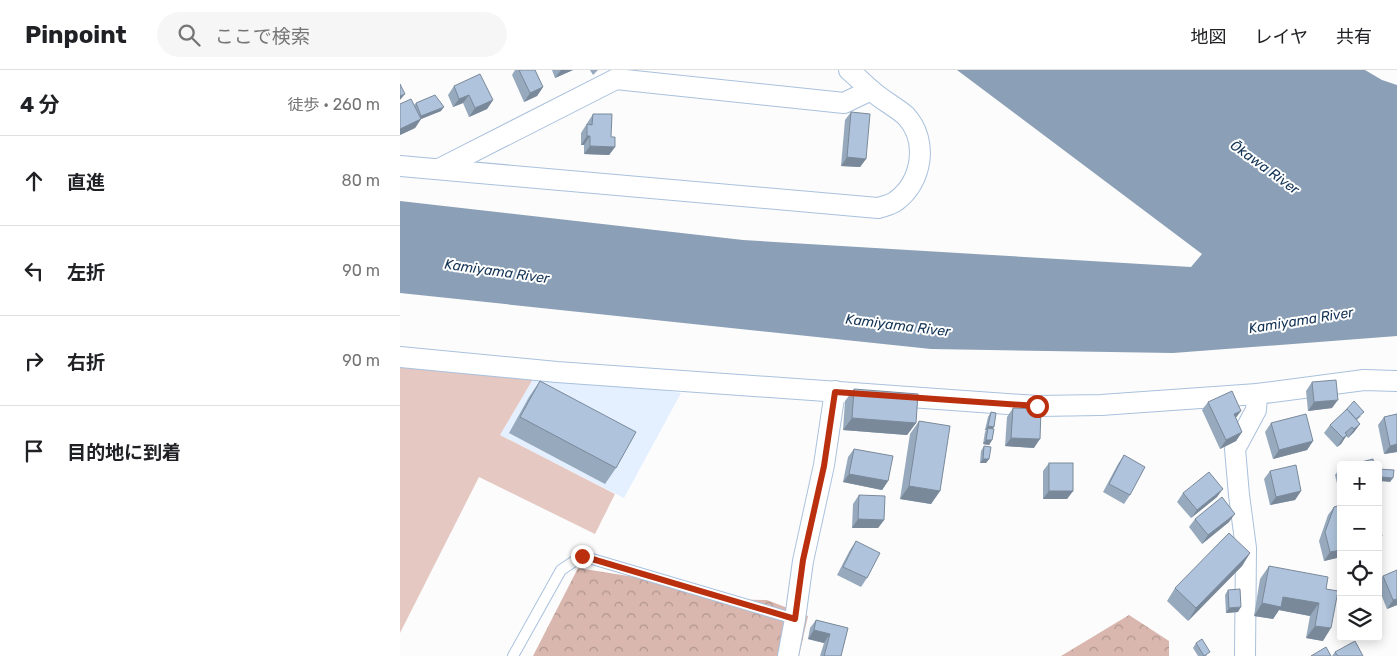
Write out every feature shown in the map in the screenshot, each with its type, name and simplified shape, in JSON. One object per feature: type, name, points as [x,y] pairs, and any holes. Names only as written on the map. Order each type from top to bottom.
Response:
[{"type":"street","points":[[400,166],[878,208],[895,203],[908,190],[918,172],[921,152],[915,133],[906,117],[849,70]]},
{"type":"street","points":[[439,169],[614,74],[844,102],[871,90]]},
{"type":"street","points":[[400,357],[557,372],[1037,406],[1101,405],[1257,394],[1364,380],[1397,381],[1394,380]]},
{"type":"street","points":[[788,656],[803,560],[824,466],[835,392]]},
{"type":"street","points":[[1245,656],[1246,548],[1235,449],[1256,410],[1257,394]]},
{"type":"lane","points":[[513,656],[561,570],[582,556],[795,619]]},
{"type":"shaded area","points":[[400,364],[533,379],[500,435],[615,494],[595,534],[479,477],[400,633]]},
{"type":"shaded area","points":[[533,379],[619,383],[681,393],[624,498],[500,435]]},
{"type":"green space","points":[[578,568],[641,578],[718,599],[767,600],[808,616],[799,656],[533,656]]},
{"type":"green space","points":[[1129,615],[1169,641],[1169,656],[1061,656]]},
{"type":"water","points":[[957,70],[1365,70],[1382,80],[1397,85],[1397,336],[1173,353],[931,349],[400,293],[400,201],[743,240],[1191,267],[1202,254]]},
{"type":"building","points":[[519,70],[535,70],[543,87],[530,93]]},
{"type":"building","points":[[480,74],[493,100],[475,108],[469,95],[459,99],[454,86]]},
{"type":"building","points":[[400,84],[405,94],[400,96]]},
{"type":"building","points":[[435,95],[444,107],[421,116],[416,103]]},
{"type":"building","points":[[411,99],[421,119],[400,129],[400,104]]},
{"type":"building","points":[[851,112],[870,114],[866,159],[847,157]]},
{"type":"building","points":[[593,114],[612,114],[611,137],[615,137],[615,147],[590,146],[590,136],[587,136],[587,124],[592,125]]},
{"type":"building","points":[[1336,380],[1338,400],[1314,402],[1312,382]]},
{"type":"building","points":[[540,381],[636,432],[616,468],[520,417]]},
{"type":"building","points":[[854,389],[918,394],[916,423],[852,418]]},
{"type":"building","points":[[1232,391],[1241,411],[1234,414],[1242,432],[1226,440],[1208,402]]},
{"type":"building","points":[[1354,401],[1364,412],[1356,419],[1347,409],[1345,411]]},
{"type":"building","points":[[1013,408],[1041,409],[1040,439],[1011,438]]},
{"type":"building","points":[[1347,409],[1360,424],[1354,429],[1352,427],[1345,433],[1347,435],[1343,438],[1330,425]]},
{"type":"building","points":[[991,412],[996,413],[994,427],[988,426]]},
{"type":"building","points":[[1306,414],[1313,441],[1279,450],[1271,423]]},
{"type":"building","points":[[1397,414],[1397,444],[1390,446],[1384,417]]},
{"type":"building","points":[[919,421],[950,426],[940,491],[909,486]]},
{"type":"building","points":[[988,428],[994,429],[992,440],[986,440]]},
{"type":"building","points":[[984,446],[991,447],[989,459],[983,459]]},
{"type":"building","points":[[854,449],[893,456],[888,481],[849,474]]},
{"type":"building","points":[[1124,455],[1145,467],[1130,495],[1109,484]]},
{"type":"building","points":[[1049,463],[1073,463],[1073,491],[1049,491]]},
{"type":"building","points":[[1296,465],[1301,491],[1276,497],[1270,471]]},
{"type":"building","points":[[1382,469],[1394,470],[1393,478],[1382,477]]},
{"type":"building","points":[[1209,472],[1223,489],[1197,510],[1183,493]]},
{"type":"building","points":[[859,495],[885,496],[884,520],[858,519]]},
{"type":"building","points":[[1222,497],[1235,514],[1208,535],[1195,519]]},
{"type":"building","points":[[1337,506],[1337,551],[1330,552],[1325,532],[1334,507]]},
{"type":"building","points":[[1229,533],[1250,553],[1196,608],[1175,588]]},
{"type":"building","points":[[856,541],[880,553],[867,578],[843,567]]},
{"type":"building","points":[[1269,566],[1328,577],[1326,589],[1337,591],[1331,628],[1315,626],[1319,603],[1283,597],[1281,607],[1262,603]]},
{"type":"building","points":[[1397,570],[1397,599],[1393,600],[1383,576]]},
{"type":"building","points":[[1240,589],[1241,607],[1229,608],[1228,590]]},
{"type":"building","points":[[816,620],[848,628],[841,656],[824,656],[830,634],[814,630]]},
{"type":"building","points":[[1202,639],[1210,652],[1204,656],[1196,643]]},
{"type":"building","points":[[1355,641],[1363,656],[1338,656],[1335,652]]},
{"type":"building","points":[[1326,647],[1331,656],[1311,656]]},
{"type":"route","points":[[582,556],[795,619],[803,560],[824,466],[835,392],[1037,406]]},
{"type":"water label","name":"Ōkawa River","points":[[1265,167]]},
{"type":"water label","name":"Kamiyama River","points":[[497,271]]},
{"type":"water label","name":"Kamiyama River","points":[[1301,320]]},
{"type":"water label","name":"Kamiyama River","points":[[898,325]]}]
